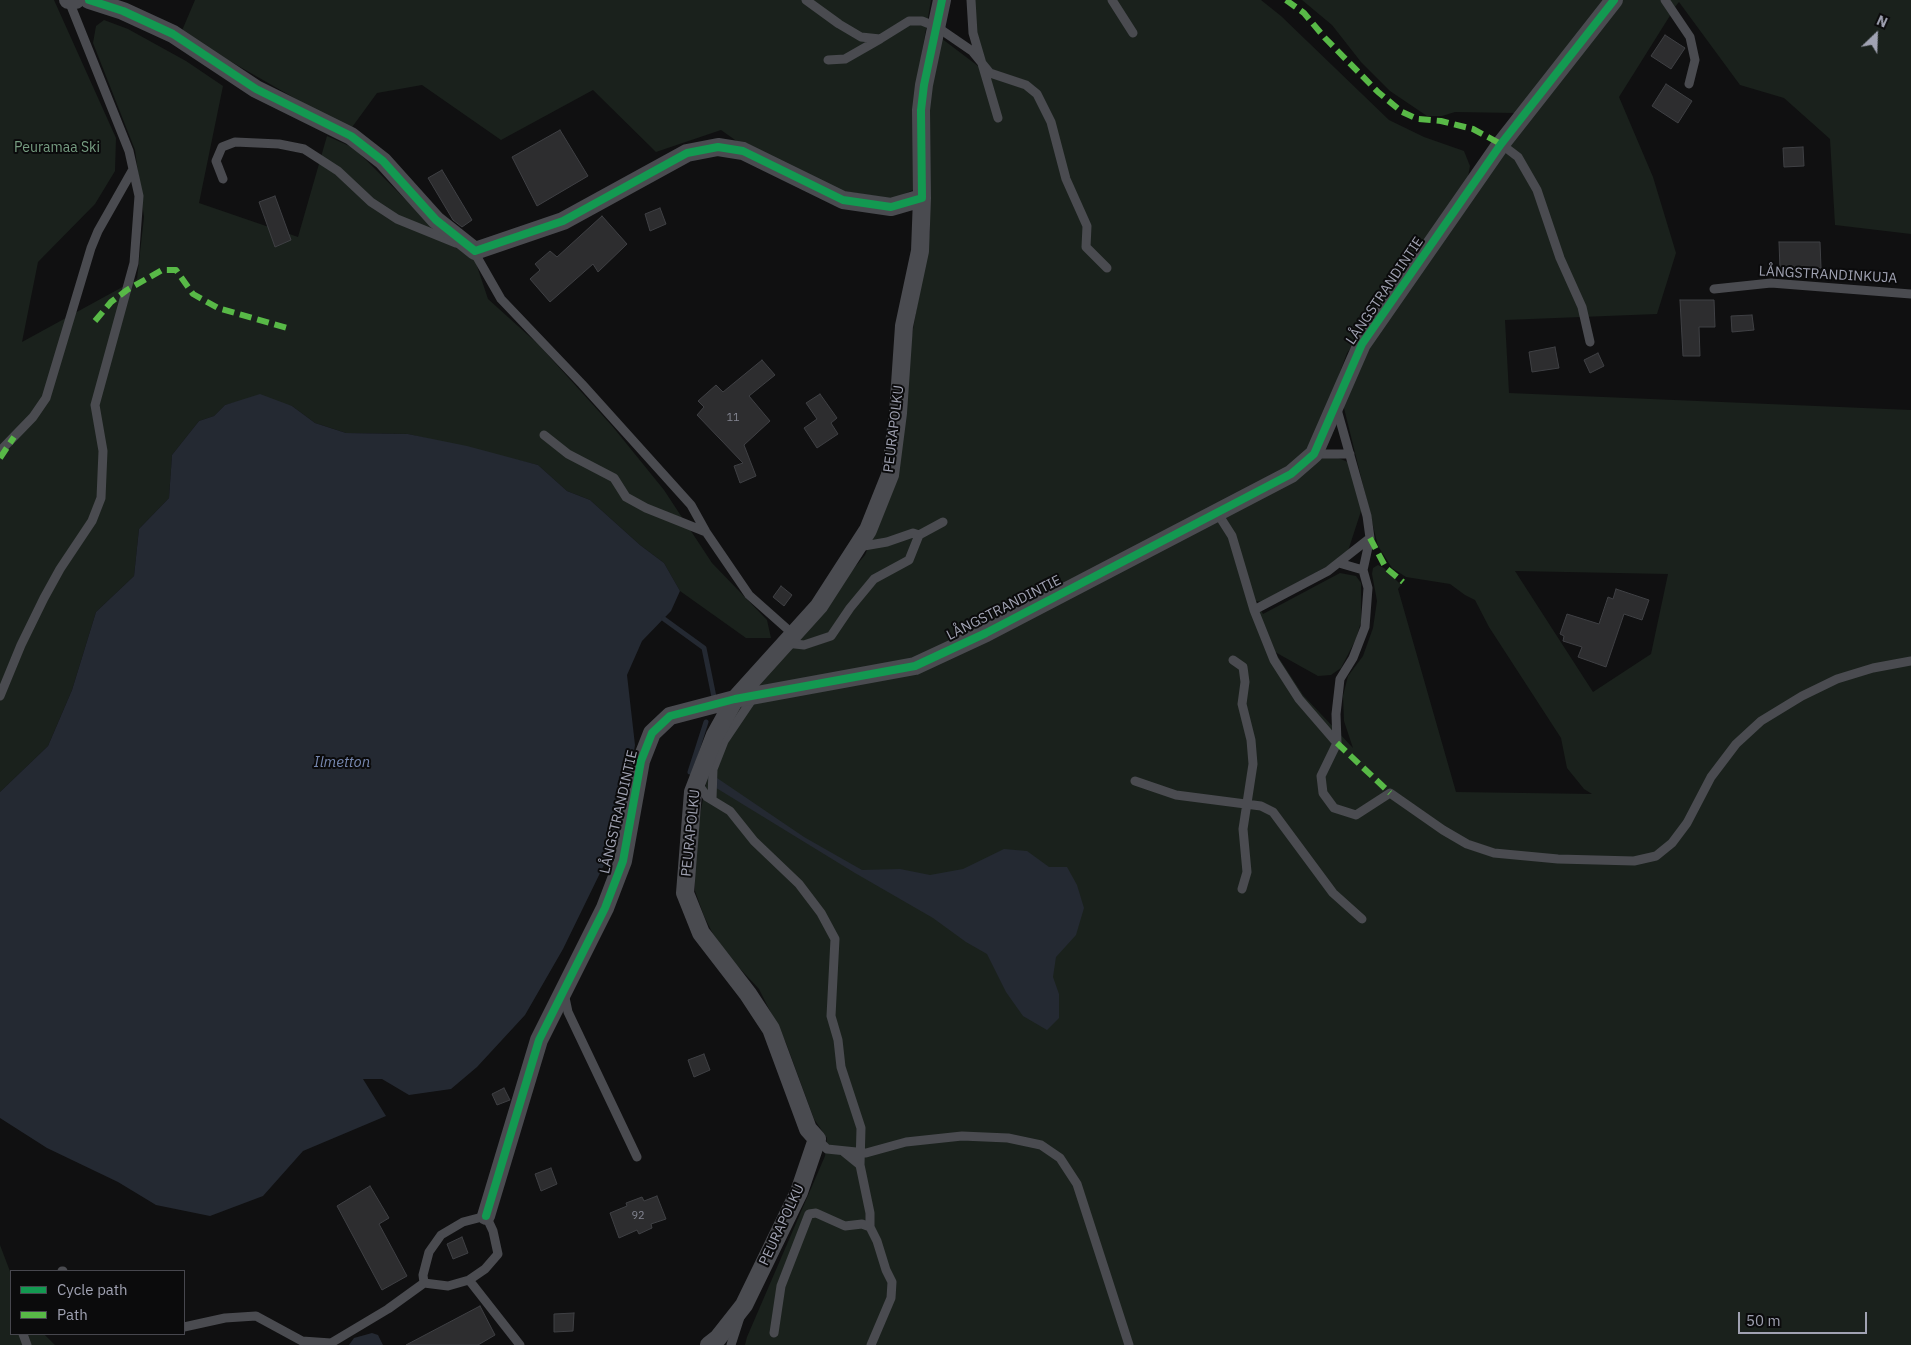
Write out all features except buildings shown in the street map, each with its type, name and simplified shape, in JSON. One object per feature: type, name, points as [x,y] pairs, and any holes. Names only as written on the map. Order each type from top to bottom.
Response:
[{"type":"street","points":[[89,0],[123,11],[173,34],[256,89],[351,136],[383,161],[436,220],[475,251],[563,221],[687,153],[718,147],[743,151],[843,200],[891,207],[922,198]]},
{"type":"street","name":"PEURAPOLKU","points":[[709,1345],[718,1338],[744,1305],[799,1192],[817,1139],[808,1130],[771,1029],[748,994],[701,933],[685,893],[693,792],[715,735],[735,699],[819,606],[868,530],[890,476],[898,413],[904,326],[920,251],[922,198],[921,110],[924,84],[942,0]]},
{"type":"street","name":"LÅNGSTRANDINTIE","points":[[486,1216],[531,1065],[563,991],[605,908],[623,861],[641,761],[652,732],[670,716],[735,699],[915,666],[986,633],[1147,548],[1218,514],[1291,474],[1314,454],[1362,344],[1502,144],[1614,0]]},
{"type":"lane","points":[[0,696],[20,645],[60,569],[92,521],[101,498],[103,451],[95,405],[134,263],[139,196],[129,151],[118,120],[92,62],[71,0]]},
{"type":"lane","points":[[806,0],[861,37],[880,39]]},
{"type":"lane","points":[[971,0],[973,33],[998,118]]},
{"type":"lane","points":[[1112,0],[1133,33]]},
{"type":"lane","points":[[1665,0],[1690,37],[1695,60],[1689,84]]},
{"type":"lane","points":[[828,60],[845,59],[909,21],[922,20],[937,27],[972,51],[990,73],[1026,85],[1036,94],[1051,122],[1066,179],[1087,226],[1086,247],[1107,268]]},
{"type":"lane","points":[[222,179],[216,161],[222,147],[235,142],[279,144],[304,149],[338,171],[371,202],[397,219],[475,251],[501,300],[582,384],[691,505],[706,532],[749,595],[790,639],[804,644],[831,636],[850,608],[874,579],[909,560],[919,535],[943,522]]},
{"type":"lane","points":[[1502,144],[1518,157],[1537,190],[1560,258],[1582,307],[1590,342]]},
{"type":"lane","points":[[0,451],[32,417],[46,398],[91,248],[98,231],[132,170]]},
{"type":"lane","name":"LÅNGSTRANDINKUJA","points":[[1714,289],[1771,283],[1911,294]]},
{"type":"lane","points":[[1336,406],[1350,454],[1370,538],[1363,570],[1368,588],[1366,627],[1353,658],[1340,679],[1336,714],[1338,743],[1321,776],[1323,793],[1334,808],[1356,815],[1390,793],[1443,830],[1467,844],[1494,853],[1558,859],[1634,861],[1656,856],[1672,843],[1687,823],[1711,777],[1736,744],[1761,722],[1802,696],[1837,679],[1872,668],[1911,661]]},
{"type":"lane","points":[[544,435],[568,454],[614,478],[626,497],[646,508],[706,532]]},
{"type":"lane","points":[[1314,454],[1350,454]]},
{"type":"lane","points":[[1218,514],[1232,536],[1254,610],[1279,668],[1299,699],[1338,743]]},
{"type":"lane","points":[[858,547],[887,542],[913,532],[919,535]]},
{"type":"lane","points":[[1254,610],[1328,571],[1370,538]]},
{"type":"lane","points":[[1339,563],[1363,570]]},
{"type":"lane","points":[[1233,660],[1243,667],[1245,682],[1242,704],[1251,740],[1253,764],[1243,829],[1246,872],[1242,889]]},
{"type":"lane","points":[[712,799],[713,769],[724,741],[754,696]]},
{"type":"lane","points":[[1135,781],[1176,795],[1261,806],[1273,812],[1328,886],[1362,920]]},
{"type":"lane","points":[[697,782],[712,799],[730,811],[754,841],[799,884],[820,913],[835,939],[831,1016],[838,1040],[841,1067],[861,1128],[860,1165],[870,1213],[870,1228],[892,1282],[891,1298],[871,1345]]},
{"type":"lane","points":[[563,991],[568,1012],[637,1157]]},
{"type":"lane","points":[[817,1139],[827,1149],[860,1153],[906,1142],[962,1136],[1008,1138],[1042,1145],[1060,1158],[1077,1184],[1129,1345]]},
{"type":"lane","points":[[840,1150],[849,1154],[860,1165]]},
{"type":"lane","points":[[774,1333],[781,1286],[809,1214],[816,1213],[845,1226],[862,1224],[870,1228]]},
{"type":"lane","points":[[185,1327],[225,1318],[256,1316],[302,1341],[332,1343],[388,1309],[424,1283],[448,1286],[469,1280],[485,1269],[498,1254],[493,1231],[486,1216],[463,1222],[441,1235],[428,1252],[423,1275],[424,1283]]},
{"type":"lane","points":[[469,1280],[520,1345]]},
{"type":"lane","points":[[731,1345],[744,1305]]},
{"type":"green space","name":"Peuramaa Ski","points":[[0,0],[54,0],[116,138],[115,171],[95,204],[38,262],[22,342],[137,279],[144,217],[135,150],[93,43],[96,26],[104,20],[128,29],[186,61],[223,86],[199,203],[298,237],[327,136],[354,148],[411,205],[475,260],[488,299],[539,345],[613,427],[664,490],[712,563],[767,620],[771,638],[746,638],[680,591],[664,563],[640,545],[590,500],[567,491],[538,465],[408,434],[346,433],[315,423],[292,406],[237,402],[225,405],[214,416],[199,421],[172,455],[169,498],[139,529],[134,576],[96,612],[72,690],[48,746],[0,792]]},
{"type":"green space","points":[[195,0],[931,0],[914,99],[917,188],[894,199],[837,190],[752,152],[721,130],[656,152],[593,90],[501,140],[422,85],[377,93],[350,130],[181,33]]},
{"type":"green space","points":[[974,0],[1261,0],[1281,16],[1389,120],[1424,137],[1464,151],[1470,166],[1467,182],[1347,353],[1332,394],[1322,457],[1334,456],[1350,463],[1362,508],[1348,551],[1333,563],[1262,602],[1256,601],[1263,614],[1340,573],[1356,576],[1361,583],[1361,622],[1356,639],[1341,668],[1331,675],[1318,676],[1275,652],[1303,695],[1353,748],[1344,721],[1343,696],[1348,676],[1363,656],[1373,628],[1377,601],[1372,574],[1373,568],[1378,565],[1384,568],[1401,585],[1398,589],[1456,792],[1592,794],[1584,789],[1567,768],[1561,738],[1489,627],[1475,600],[1450,584],[1406,577],[1392,568],[1378,546],[1343,404],[1366,351],[1503,148],[1619,0],[1661,0],[1671,14],[1619,97],[1653,177],[1676,253],[1657,314],[1505,320],[1509,393],[1911,410],[1911,1345],[745,1345],[825,1156],[827,1138],[814,1119],[786,1043],[759,989],[730,958],[713,934],[704,916],[695,891],[695,862],[700,815],[710,763],[735,710],[865,555],[880,520],[930,231],[928,106],[941,38],[978,66]],"holes":[[[1515,571],[1668,574],[1651,654],[1593,692]]]},
{"type":"green space","points":[[1302,0],[1604,0],[1515,113],[1455,112],[1442,116],[1427,116],[1390,91],[1361,62],[1332,25]]},
{"type":"green space","points":[[1670,0],[1911,0],[1911,234],[1835,225],[1830,139],[1784,98],[1740,85],[1679,2],[1675,7]]},
{"type":"green space","points":[[0,1245],[10,1271],[10,1335],[45,1335],[55,1345],[0,1345]]},
{"type":"water","name":"Ilmetton","points":[[260,394],[292,406],[315,423],[346,433],[408,434],[467,446],[538,465],[567,491],[590,500],[640,545],[664,563],[680,591],[671,611],[642,641],[627,675],[635,745],[621,830],[563,949],[525,1015],[477,1067],[451,1089],[409,1095],[382,1079],[363,1079],[386,1116],[303,1151],[263,1196],[210,1216],[156,1205],[118,1182],[47,1148],[0,1118],[0,792],[48,746],[72,690],[96,612],[134,576],[139,529],[169,498],[172,455],[199,421],[214,416],[225,405]]},
{"type":"water","points":[[717,778],[804,837],[862,870],[900,869],[930,875],[963,869],[1004,849],[1027,851],[1049,867],[1067,867],[1077,885],[1084,908],[1076,935],[1056,957],[1053,977],[1059,994],[1059,1018],[1047,1030],[1023,1016],[1006,992],[987,954],[966,942],[933,918],[855,873],[713,786]]},
{"type":"water","points":[[372,1333],[378,1335],[383,1345],[349,1345],[354,1338]]},
{"type":"waterway","points":[[664,619],[704,648],[714,697]]},
{"type":"waterway","points":[[690,772],[706,722]]},
{"type":"marked path","points":[[1286,0],[1304,13],[1325,38],[1378,92],[1402,112],[1418,119],[1441,121],[1473,129],[1501,144]]},
{"type":"marked path","points":[[95,321],[111,302],[127,290],[162,270],[176,270],[193,294],[218,308],[287,328]]},
{"type":"marked path","points":[[0,458],[14,437]]},
{"type":"marked path","points":[[1370,538],[1386,568],[1403,582]]},
{"type":"marked path","points":[[1337,743],[1390,793]]},
{"type":"cycle path","points":[[89,0],[123,11],[173,34],[256,89],[351,136],[383,161],[436,220],[475,251],[563,221],[687,153],[718,147],[743,151],[843,200],[891,207],[922,198],[921,110],[924,85],[942,0]]},
{"type":"cycle path","points":[[486,1216],[539,1040],[605,908],[623,861],[641,761],[652,733],[670,716],[735,699],[915,666],[986,633],[1291,474],[1314,454],[1362,344],[1501,144],[1614,0]]}]
